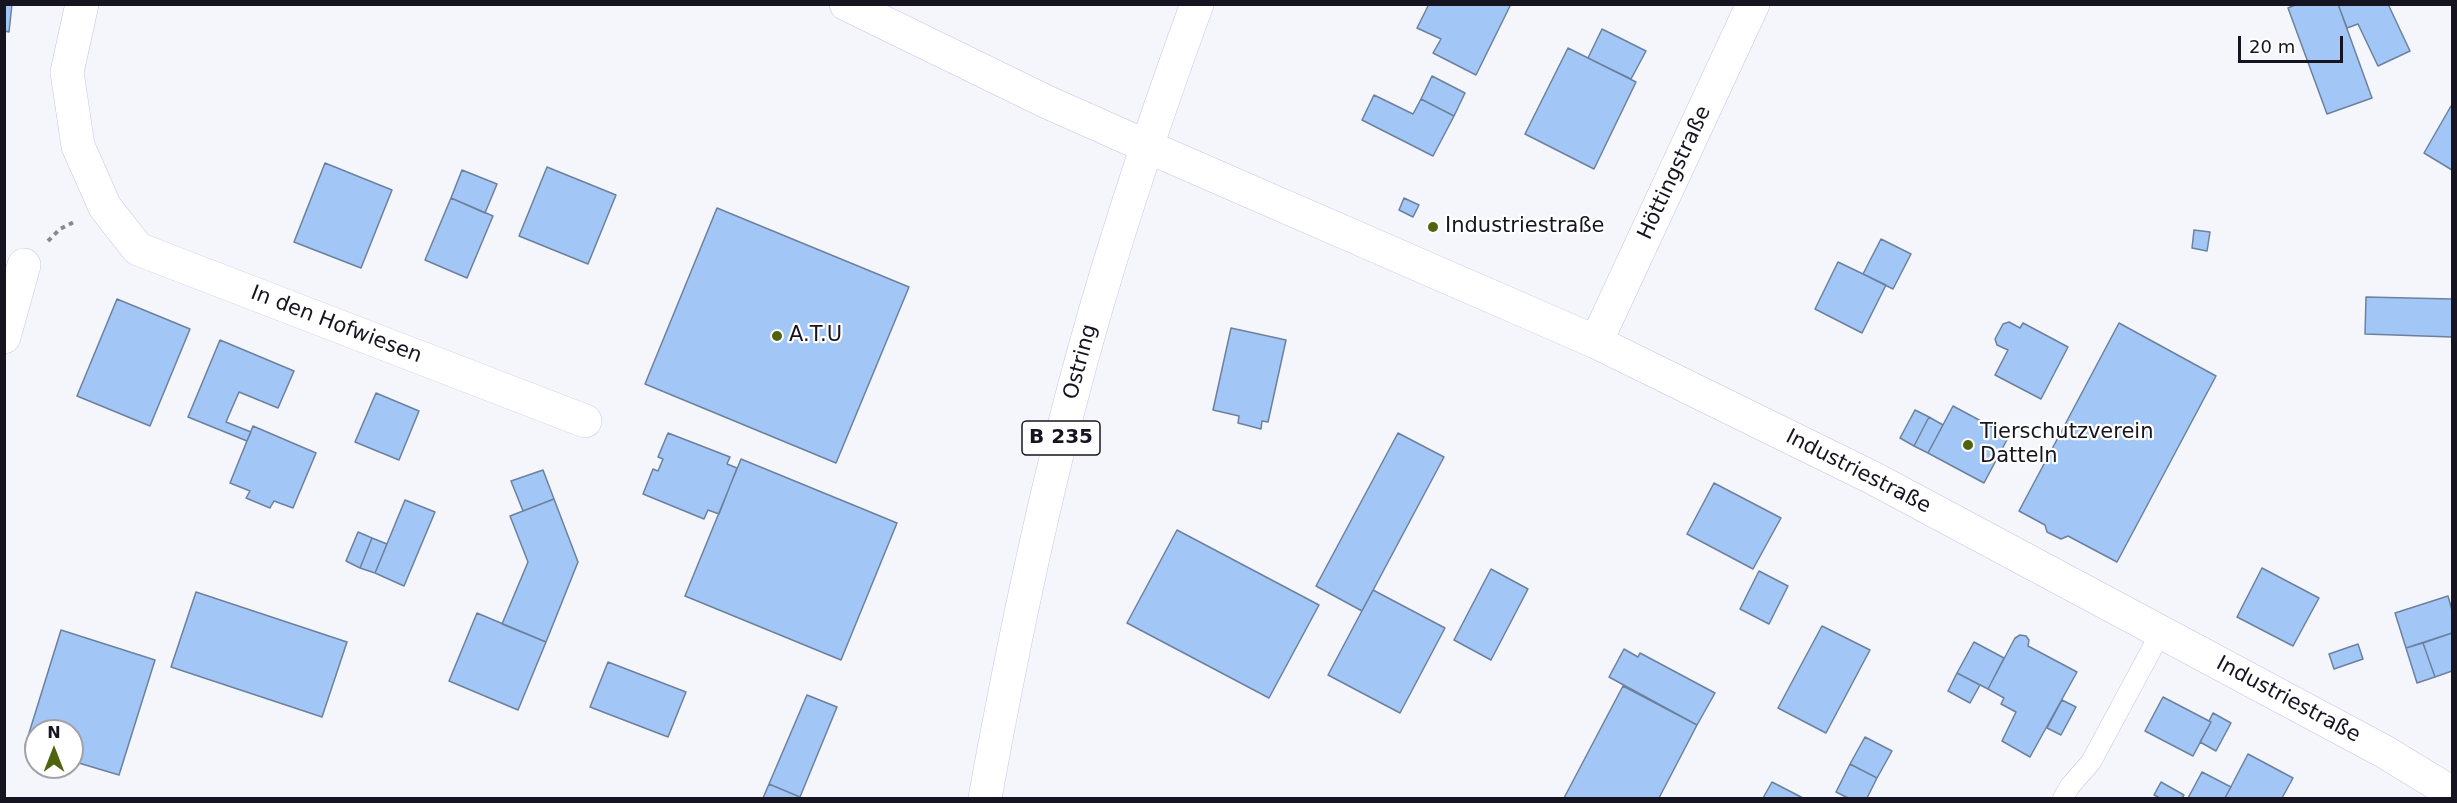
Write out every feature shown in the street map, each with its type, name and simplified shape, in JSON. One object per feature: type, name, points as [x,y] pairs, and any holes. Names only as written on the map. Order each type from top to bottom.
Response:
[{"type":"street","name":"In den Hofwiesen","points":[[82,4],[67,72],[78,146],[105,207],[138,249],[585,421]]},
{"type":"street","name":"Industriestraße","points":[[846,4],[986,73],[1146,146],[1596,342],[1873,478],[2385,753],[2452,793]]},
{"type":"street","name":"Ostring","points":[[985,798],[1044,508],[1070,402],[1103,284],[1146,146],[1197,4]]},
{"type":"street","name":"Höttingstraße","points":[[1596,342],[1753,4]]},
{"type":"street","points":[[4,337],[24,265]]},
{"type":"lane","points":[[2063,798],[2070,786],[2091,762],[2161,632]]},
{"type":"path","points":[[24,265],[60,229],[105,207]]},
{"type":"building","points":[[4,4],[12,4],[9,32],[4,31]]},
{"type":"building","points":[[1429,4],[1511,4],[1476,75],[1433,53],[1441,39],[1417,28]]},
{"type":"building","points":[[2297,4],[2338,4],[2372,98],[2327,114],[2288,8]]},
{"type":"building","points":[[2338,4],[2388,4],[2410,51],[2378,66],[2358,24],[2347,28]]},
{"type":"building","points":[[1602,29],[1646,51],[1631,79],[1588,58]]},
{"type":"building","points":[[1568,48],[1636,82],[1594,169],[1525,134]]},
{"type":"building","points":[[1432,76],[1465,93],[1454,116],[1421,99]]},
{"type":"building","points":[[1374,95],[1413,114],[1421,99],[1454,116],[1433,156],[1362,120]]},
{"type":"building","points":[[2452,107],[2452,170],[2424,153]]},
{"type":"building","points":[[325,163],[392,190],[361,268],[294,242]]},
{"type":"building","points":[[547,167],[616,195],[588,264],[519,236]]},
{"type":"building","points":[[462,170],[497,184],[485,213],[451,198]]},
{"type":"building","points":[[451,198],[493,216],[467,278],[425,260]]},
{"type":"building","points":[[1404,198],[1419,205],[1413,217],[1399,210]]},
{"type":"building","name":"A.T.U","points":[[717,208],[909,287],[836,463],[645,384]]},
{"type":"building","points":[[2194,230],[2210,232],[2207,251],[2192,248]]},
{"type":"building","points":[[1881,239],[1911,254],[1893,289],[1863,274]]},
{"type":"building","points":[[1838,262],[1886,285],[1862,333],[1815,309]]},
{"type":"building","points":[[2366,297],[2452,299],[2452,337],[2365,334]]},
{"type":"building","points":[[117,299],[190,329],[150,426],[77,396]]},
{"type":"building","points":[[2009,322],[2020,328],[2023,323],[2068,347],[2041,399],[1995,375],[2008,350],[1997,345],[1995,339],[2003,324]]},
{"type":"building","points":[[2119,323],[2216,376],[2117,562],[2068,536],[2061,539],[2047,532],[2045,525],[2019,511]]},
{"type":"building","points":[[1231,328],[1286,340],[1268,422],[1262,421],[1261,429],[1238,423],[1239,416],[1213,410]]},
{"type":"building","points":[[220,340],[294,371],[278,408],[239,392],[226,422],[251,432],[247,441],[188,417]]},
{"type":"building","points":[[376,393],[419,411],[399,460],[355,442]]},
{"type":"building","name":"Tierschutzverein Datteln","points":[[1953,406],[2009,436],[1984,483],[1928,453]]},
{"type":"building","points":[[1915,410],[1929,417],[1914,446],[1900,438]]},
{"type":"building","points":[[1929,417],[1943,425],[1928,453],[1914,446]]},
{"type":"building","points":[[253,426],[316,453],[293,508],[274,501],[270,508],[246,498],[250,491],[230,483]]},
{"type":"building","points":[[668,433],[730,457],[727,464],[737,468],[719,514],[708,510],[704,519],[643,494],[653,469],[658,471],[663,459],[658,457]]},
{"type":"building","points":[[1398,433],[1444,457],[1362,611],[1316,586]]},
{"type":"building","points":[[741,459],[897,523],[841,660],[685,596]]},
{"type":"building","points":[[543,470],[554,499],[523,511],[511,481]]},
{"type":"building","points":[[1714,483],[1781,518],[1753,569],[1687,534]]},
{"type":"building","points":[[554,499],[578,562],[546,642],[502,624],[528,562],[510,516]]},
{"type":"building","points":[[405,500],[435,512],[404,586],[375,573]]},
{"type":"building","points":[[1177,530],[1319,605],[1269,698],[1127,623]]},
{"type":"building","points":[[358,532],[372,538],[360,568],[346,561]]},
{"type":"building","points":[[372,538],[387,544],[375,573],[360,568]]},
{"type":"building","points":[[2262,568],[2319,598],[2293,646],[2237,617]]},
{"type":"building","points":[[1491,569],[1528,589],[1491,660],[1454,640]]},
{"type":"building","points":[[1759,571],[1788,586],[1769,624],[1740,609]]},
{"type":"building","points":[[1373,590],[1445,628],[1400,713],[1328,675]]},
{"type":"building","points":[[196,592],[347,642],[322,717],[171,667]]},
{"type":"building","points":[[2448,596],[2452,610],[2452,633],[2406,648],[2395,613]]},
{"type":"building","points":[[477,613],[546,642],[518,710],[449,681]]},
{"type":"building","points":[[1822,626],[1870,650],[1826,733],[1778,708]]},
{"type":"building","points":[[61,630],[155,660],[119,775],[84,765],[84,719],[33,719]]},
{"type":"building","points":[[2452,633],[2452,671],[2435,677],[2423,643]]},
{"type":"building","points":[[2020,635],[2026,636],[2029,640],[2028,646],[2077,672],[2030,757],[2002,741],[2016,712],[2001,704],[2004,698],[1988,689],[2015,638]]},
{"type":"building","points":[[1974,642],[2004,658],[1988,689],[1957,673]]},
{"type":"building","points":[[2423,643],[2435,677],[2417,683],[2406,648]]},
{"type":"building","points":[[2358,644],[2363,659],[2334,669],[2329,654]]},
{"type":"building","points":[[1624,649],[1638,657],[1640,653],[1715,693],[1697,725],[1609,677]]},
{"type":"building","points":[[608,662],[686,692],[668,737],[590,707]]},
{"type":"building","points":[[1957,673],[1980,685],[1970,703],[1948,691]]},
{"type":"building","points":[[1623,686],[1697,725],[1659,798],[1564,798]]},
{"type":"building","points":[[807,695],[837,707],[800,797],[769,784]]},
{"type":"building","points":[[2163,697],[2211,722],[2193,756],[2145,731]]},
{"type":"building","points":[[2062,700],[2076,707],[2061,735],[2047,728]]},
{"type":"building","points":[[2213,713],[2231,723],[2216,751],[2200,742],[2211,722],[2209,721]]},
{"type":"building","points":[[1865,737],[1892,751],[1877,778],[1850,764]]},
{"type":"building","points":[[2248,754],[2293,778],[2282,798],[2225,798]]},
{"type":"building","points":[[1850,764],[1877,778],[1867,798],[1848,798],[1836,792]]},
{"type":"building","points":[[2202,772],[2231,787],[2225,798],[2188,798]]},
{"type":"building","points":[[1772,782],[1803,798],[1763,798]]},
{"type":"building","points":[[2161,782],[2184,795],[2182,798],[2160,798],[2154,795]]},
{"type":"building","points":[[769,784],[800,797],[800,798],[763,798]]},
{"type":"place","name":"Industriestraße","points":[[1433,227]]},
{"type":"place","name":"A.T.U","points":[[777,336]]},
{"type":"place","name":"Tierschutzverein Datteln","points":[[1968,445]]}]
